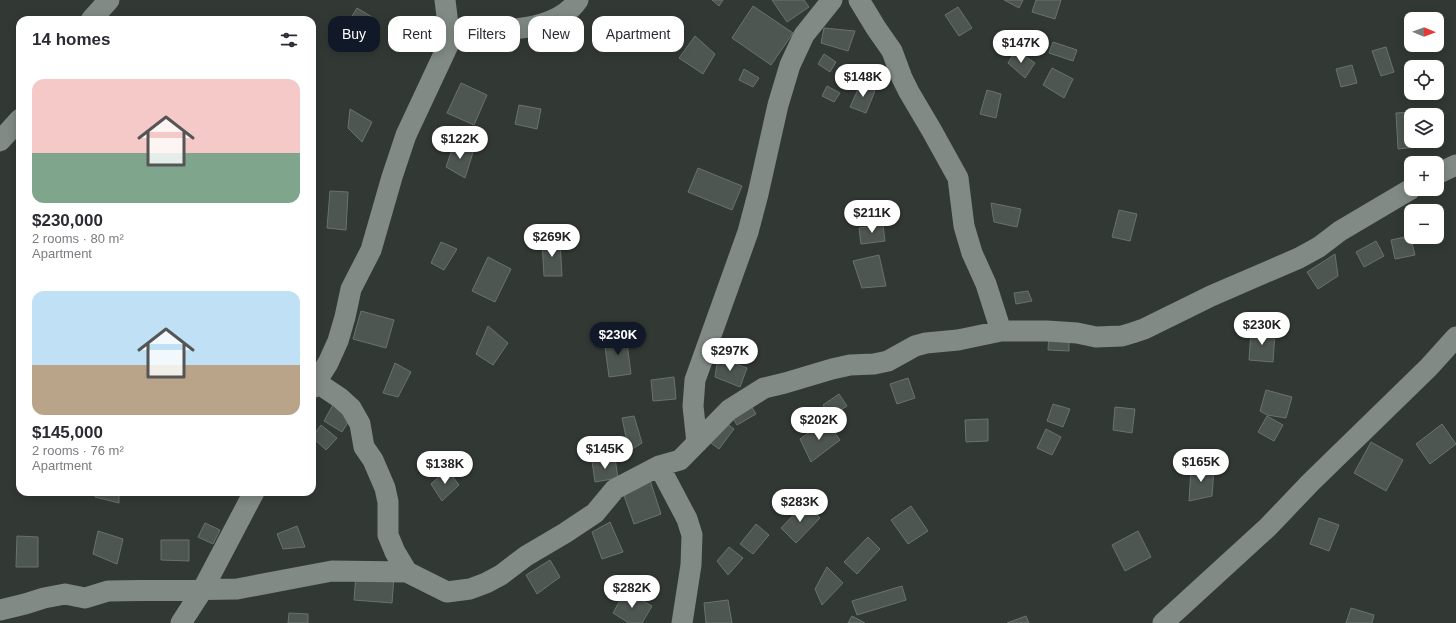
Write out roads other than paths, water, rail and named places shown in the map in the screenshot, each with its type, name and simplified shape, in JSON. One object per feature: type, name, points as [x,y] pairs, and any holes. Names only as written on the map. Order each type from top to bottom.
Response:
[{"type":"street","points":[[95,16],[109,0]]},
{"type":"street","points":[[445,0],[450,41]]},
{"type":"street","points":[[316,382],[328,363],[338,342],[351,289],[371,250],[406,135],[450,41],[453,37],[460,33],[516,29],[549,22],[560,17],[575,5],[578,0]]},
{"type":"street","points":[[697,443],[693,406],[695,380],[748,232],[778,106],[787,76],[804,35],[832,0]]},
{"type":"street","points":[[859,0],[892,51],[909,92],[958,178],[964,226],[972,253],[986,284],[1001,331]]},
{"type":"street","points":[[0,141],[16,123]]},
{"type":"street","points":[[1444,171],[1456,165]]},
{"type":"street","points":[[0,610],[65,594],[84,598],[108,591],[237,589],[332,571],[408,572],[447,592],[470,589],[486,584],[526,556],[566,533],[595,513],[615,489],[659,466],[680,460],[728,410],[764,388],[850,365],[874,364],[888,361],[920,344],[1001,331],[1047,331],[1077,333],[1096,337],[1122,336],[1144,329],[1211,296],[1299,258],[1319,247],[1340,231],[1404,193]]},
{"type":"street","points":[[1164,623],[1268,527],[1310,483],[1429,367],[1456,337]]},
{"type":"street","points":[[316,386],[340,398],[351,408],[360,424],[364,448],[373,460],[385,488],[388,502],[388,535],[395,552],[408,572]]},
{"type":"street","points":[[659,466],[687,519],[692,535],[691,565],[682,623]]},
{"type":"street","points":[[181,623],[203,589],[252,496]]}]
